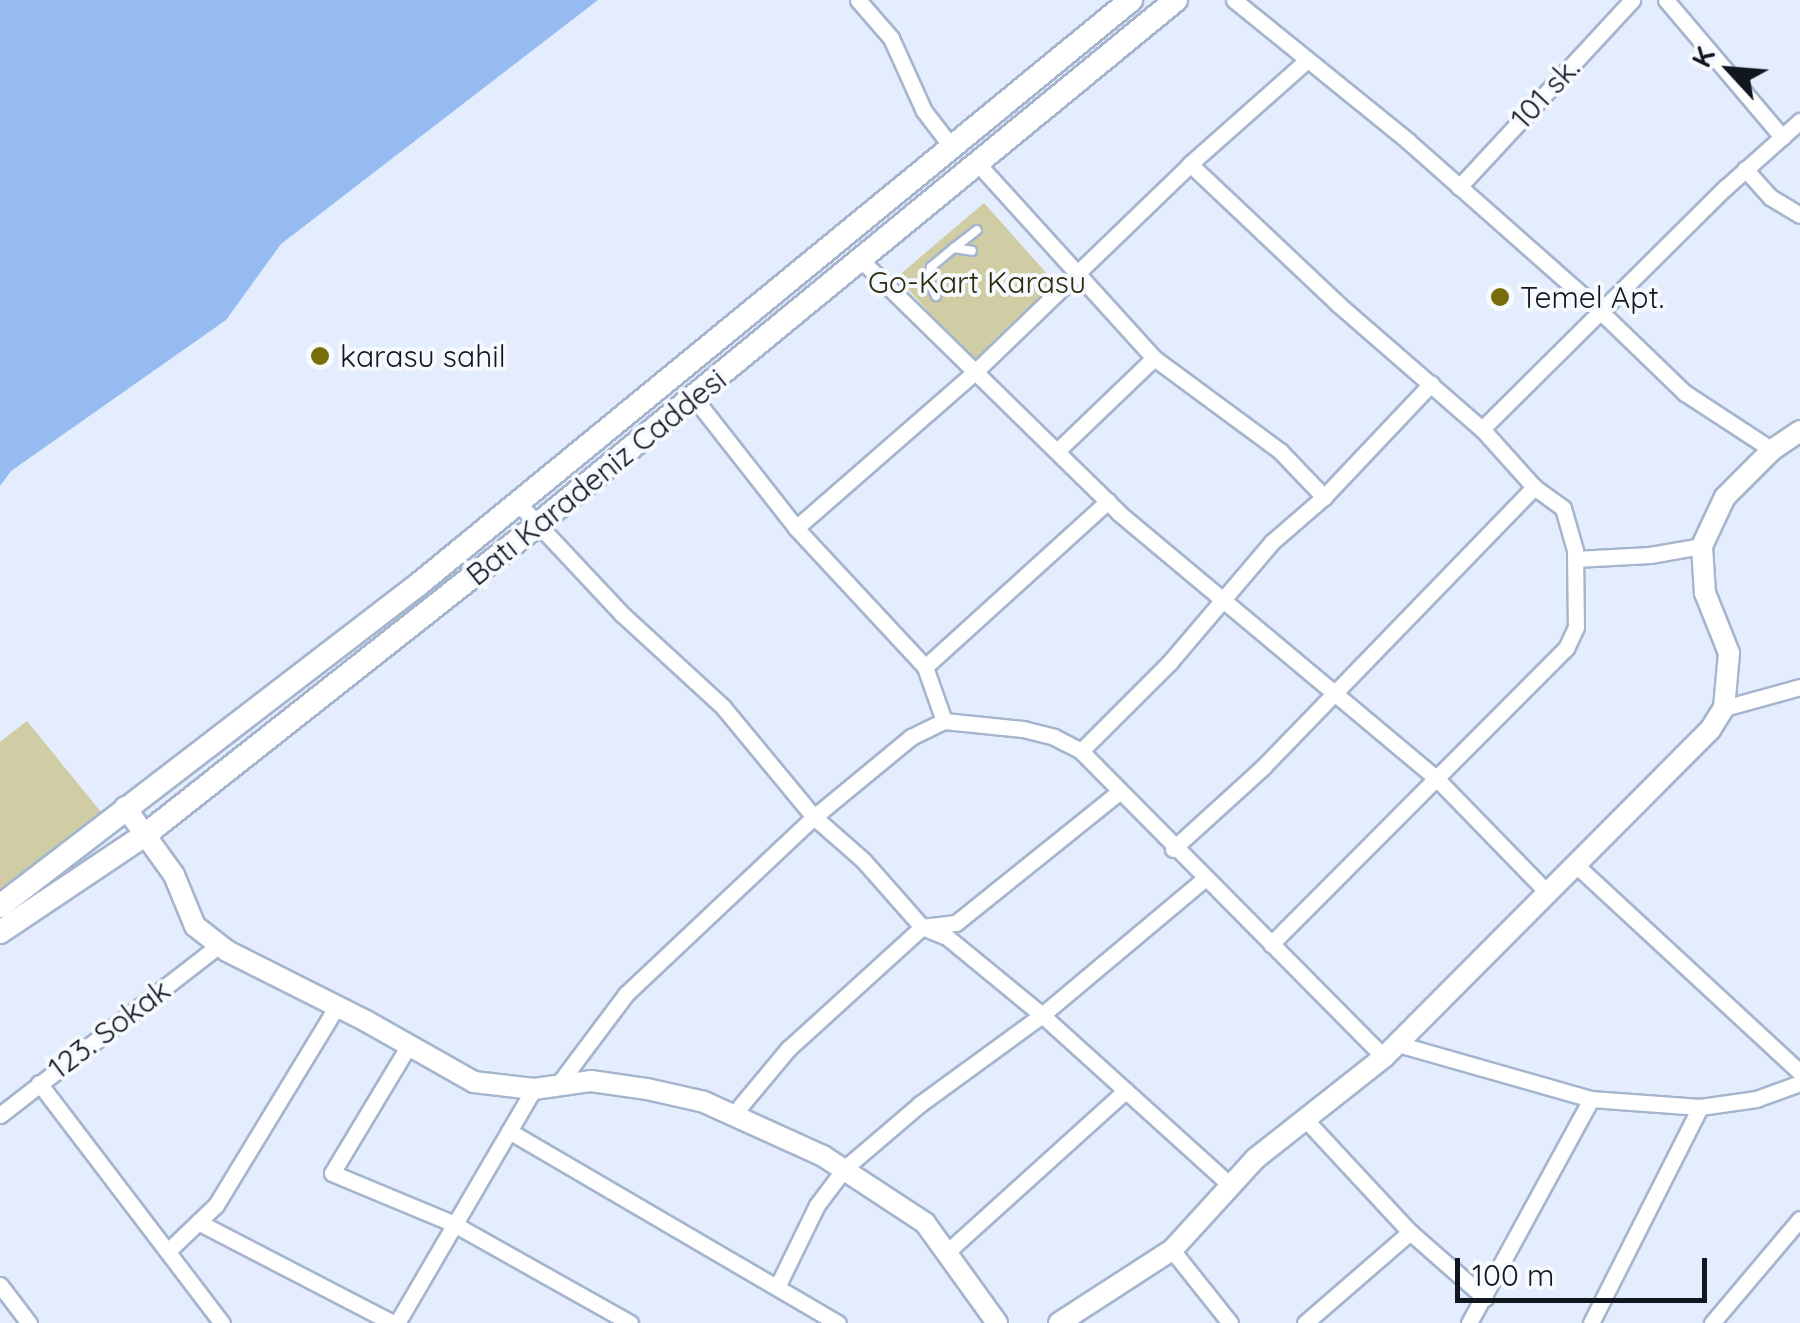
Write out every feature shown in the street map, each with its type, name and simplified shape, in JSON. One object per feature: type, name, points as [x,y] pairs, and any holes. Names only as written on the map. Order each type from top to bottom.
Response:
[{"type":"main road","name":"Batı Karadeniz Caddesi","points":[[0,906],[518,503],[1131,0]]},
{"type":"main road","name":"Batı Karadeniz Caddesi","points":[[0,932],[145,835],[537,525],[1176,0]]},
{"type":"street","points":[[858,0],[891,38],[924,110],[951,146]]},
{"type":"street","points":[[1234,0],[1459,187],[1599,310],[1686,394],[1772,450]]},
{"type":"street","name":"101 sk.","points":[[1459,187],[1632,0]]},
{"type":"street","points":[[1666,0],[1782,136]]},
{"type":"street","points":[[796,528],[976,371],[1190,164],[1305,62]]},
{"type":"street","points":[[1482,429],[1599,310],[1800,121]]},
{"type":"street","points":[[1190,164],[1482,429],[1534,487],[1563,508],[1575,559],[1576,627],[1566,648],[1271,944]]},
{"type":"street","points":[[979,165],[1154,358],[1280,452],[1324,498]]},
{"type":"street","points":[[1746,169],[1770,198],[1800,215]]},
{"type":"street","points":[[862,261],[1108,501],[1222,602],[1336,691],[1436,778],[1547,892]]},
{"type":"street","points":[[1058,450],[1154,358]]},
{"type":"street","points":[[1081,752],[1170,662],[1272,542],[1324,498],[1431,384]]},
{"type":"street","points":[[695,399],[796,528],[925,668],[944,721]]},
{"type":"street","points":[[1060,1323],[1172,1250],[1229,1184],[1391,1051],[1710,730],[1724,708],[1729,653],[1705,593],[1702,546],[1725,497],[1772,450],[1800,431]]},
{"type":"street","points":[[1173,849],[1250,780],[1534,487]]},
{"type":"street","points":[[925,668],[1108,501]]},
{"type":"street","points":[[518,503],[622,614],[722,707],[814,817],[863,860],[922,926],[947,937],[1042,1016],[1229,1184]]},
{"type":"street","points":[[1575,559],[1650,555],[1702,546]]},
{"type":"street","points":[[1724,708],[1800,686]]},
{"type":"street","points":[[557,1086],[626,994],[814,817],[910,737],[944,721],[1023,729],[1054,737],[1081,752],[1271,944],[1391,1051],[1592,1099],[1700,1107],[1756,1099],[1800,1083]]},
{"type":"street","points":[[733,1115],[788,1049],[922,926],[956,922],[1119,792]]},
{"type":"street","points":[[125,807],[174,876],[195,926],[219,945],[474,1082],[534,1089],[591,1081],[704,1102],[845,1168],[925,1223],[997,1323]]},
{"type":"street","points":[[1575,864],[1800,1072]]},
{"type":"street","points":[[777,1286],[817,1205],[845,1168],[920,1104],[1042,1016],[1204,879]]},
{"type":"street","name":"123. Sokak","points":[[0,1115],[219,945]]},
{"type":"street","points":[[169,1250],[216,1205],[336,1006]]},
{"type":"street","points":[[409,1046],[332,1173],[452,1223],[630,1323]]},
{"type":"street","points":[[39,1083],[169,1250],[219,1322]]},
{"type":"street","points":[[198,1222],[395,1323],[534,1089]]},
{"type":"street","points":[[947,1252],[1126,1090]]},
{"type":"street","points":[[1469,1323],[1592,1099]]},
{"type":"street","points":[[1591,1323],[1700,1107]]},
{"type":"street","points":[[1304,1119],[1410,1232],[1485,1298]]},
{"type":"street","points":[[508,1131],[838,1323]]},
{"type":"street","points":[[1712,1323],[1800,1219]]},
{"type":"street","points":[[1306,1323],[1410,1232]]},
{"type":"street","points":[[1172,1250],[1230,1323]]},
{"type":"street","points":[[0,1285],[29,1323]]},
{"type":"lane","points":[[936,296],[929,281],[932,267],[976,230]]},
{"type":"lane","points":[[954,248],[972,251]]},
{"type":"green space","name":"Go-Kart Karasu","points":[[984,203],[1057,285],[973,361],[897,277]]},
{"type":"green space","points":[[27,721],[109,822],[0,909],[0,742]]},
{"type":"water","points":[[0,0],[598,0],[281,244],[226,320],[11,471],[0,486]]},
{"type":"place","name":"Temel Apt.","points":[[1500,297]]},
{"type":"place","name":"karasu sahil","points":[[320,356]]}]
